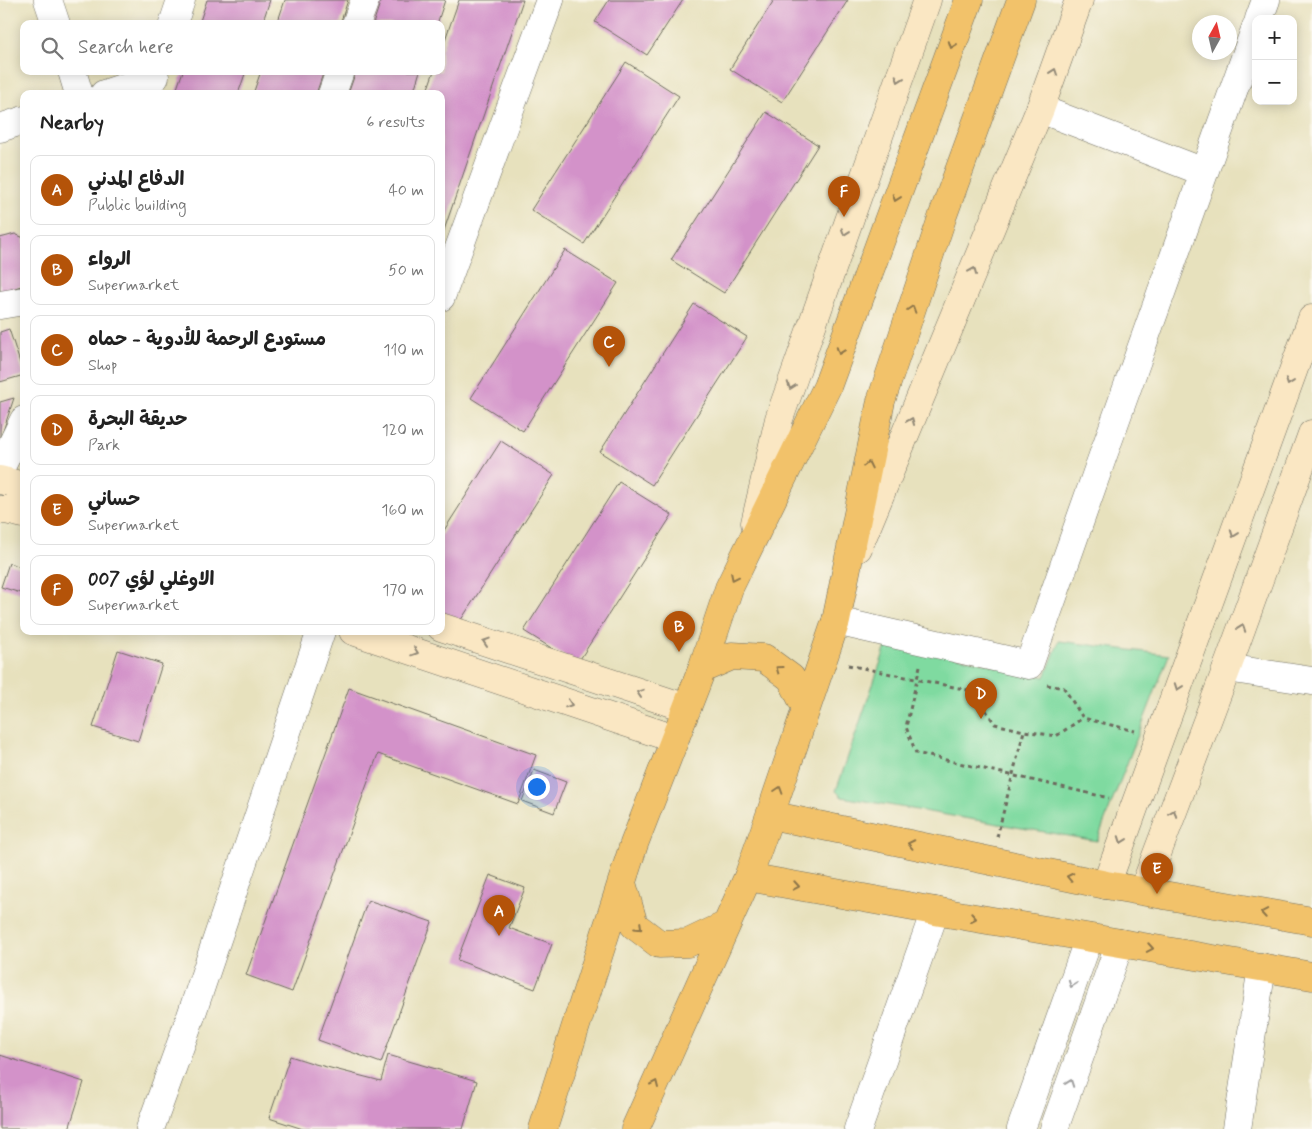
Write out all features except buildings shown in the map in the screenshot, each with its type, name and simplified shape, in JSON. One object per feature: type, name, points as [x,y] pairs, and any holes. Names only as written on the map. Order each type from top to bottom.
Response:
[{"type":"main road","points":[[750,546],[779,419],[927,0]]},
{"type":"main road","points":[[543,1129],[634,844],[702,669],[729,588],[827,387],[969,0]]},
{"type":"main road","points":[[635,1129],[748,877],[770,815],[836,621],[881,401],[943,215],[1021,0]]},
{"type":"main road","points":[[845,579],[1040,109],[1079,0]]},
{"type":"main road","points":[[1106,885],[1312,319]]},
{"type":"main road","points":[[1143,891],[1312,434]]},
{"type":"main road","points":[[0,480],[20,485]]},
{"type":"main road","points":[[445,628],[687,708]]},
{"type":"main road","points":[[364,635],[675,739]]},
{"type":"main road","points":[[702,669],[732,656],[764,658],[791,678],[806,708]]},
{"type":"main road","points":[[770,815],[1106,885],[1312,921]]},
{"type":"main road","points":[[748,877],[1312,976]]},
{"type":"main road","points":[[622,883],[634,924],[658,944],[688,943],[726,925]]},
{"type":"street","points":[[48,0],[55,20]]},
{"type":"street","points":[[174,20],[180,0]]},
{"type":"street","points":[[357,20],[364,0]]},
{"type":"street","points":[[445,276],[450,250],[550,0]]},
{"type":"street","points":[[1260,15],[1266,0]]},
{"type":"street","points":[[836,621],[1029,665],[1252,38]]},
{"type":"street","points":[[73,75],[78,90]]},
{"type":"street","points":[[333,90],[339,75]]},
{"type":"street","points":[[119,90],[154,81]]},
{"type":"street","points":[[1040,109],[1204,172]]},
{"type":"street","points":[[0,128],[20,121]]},
{"type":"street","points":[[0,304],[20,302]]},
{"type":"street","points":[[0,469],[20,428]]},
{"type":"street","points":[[150,1129],[194,1006],[320,635]]},
{"type":"street","points":[[1227,668],[1312,681]]},
{"type":"street","points":[[858,1129],[935,911]]},
{"type":"street","points":[[1021,1129],[1089,938]]},
{"type":"street","points":[[1054,1129],[1120,943]]},
{"type":"street","points":[[1237,1129],[1262,967]]},
{"type":"path","points":[[926,641],[906,727],[916,753],[1135,804]]},
{"type":"path","points":[[823,659],[973,692],[995,724],[1024,731],[1056,736],[1084,718]]},
{"type":"path","points":[[973,692],[995,679]]},
{"type":"path","points":[[1046,685],[1064,688],[1084,718],[1160,737]]},
{"type":"path","points":[[990,861],[1024,731]]},
{"type":"green space","points":[[888,641],[1045,677],[1059,641],[1169,655],[1097,841],[842,797],[836,791]]},
{"type":"place","name":"الاوغلي لؤي 007","points":[[844,217]]},
{"type":"place","name":"مستودع الرحمة للأدوية - حماه","points":[[609,367]]},
{"type":"place","name":"الرواء","points":[[679,652]]},
{"type":"place","name":"حديقة البحرة","points":[[981,719]]},
{"type":"place","name":"حساني","points":[[1157,894]]},
{"type":"place","name":"الدفاع المدني","points":[[499,936]]}]
